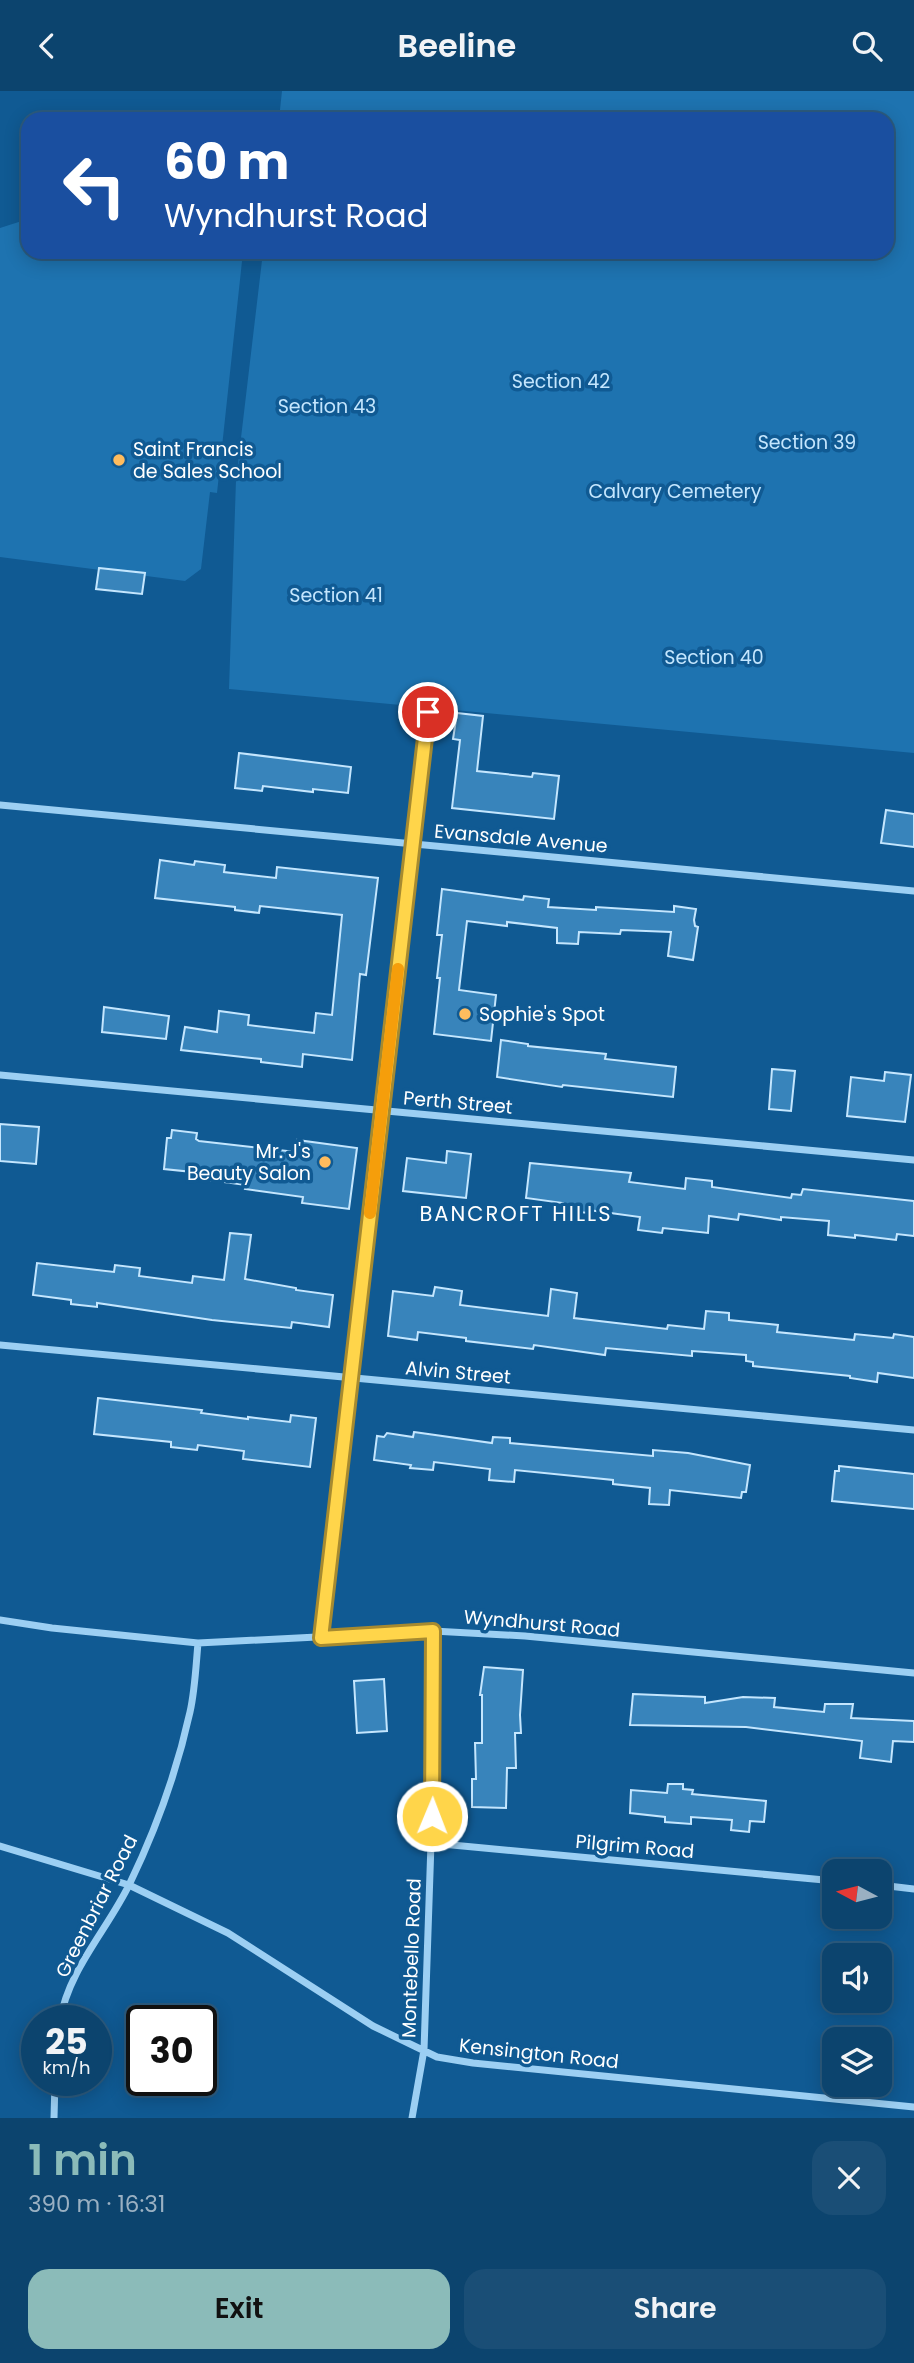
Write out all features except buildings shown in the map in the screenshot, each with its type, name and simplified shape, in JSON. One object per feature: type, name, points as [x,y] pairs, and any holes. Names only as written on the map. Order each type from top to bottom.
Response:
[{"type":"street","points":[[321,1638],[428,712]]},
{"type":"street","name":"Evansdale Avenue","points":[[0,805],[914,891]]},
{"type":"street","name":"Perth Street","points":[[0,1075],[914,1160]]},
{"type":"street","name":"Alvin Street","points":[[0,1345],[914,1430]]},
{"type":"street","name":"Wyndhurst Road","points":[[0,1620],[198,1643],[433,1631],[525,1636],[914,1672]]},
{"type":"street","name":"Montebello Road","points":[[412,2118],[424,2050],[431,1843],[433,1631]]},
{"type":"street","name":"Greenbriar Road","points":[[65,2005],[85,1959],[129,1885],[170,1784],[190,1710],[198,1643]]},
{"type":"street","name":"Pilgrim Road","points":[[431,1843],[822,1880]]},
{"type":"street","name":"Kensington Road","points":[[0,1846],[129,1885],[228,1933],[373,2026],[437,2057],[473,2063],[914,2107]]},
{"type":"street","points":[[892,1886],[914,1889]]},
{"type":"street","points":[[54,2118],[55,2096]]},
{"type":"green space","name":"Calvary Cemetery","points":[[282,91],[914,91],[914,753],[229,689],[236,480],[262,259],[894,259],[894,112],[280,112]]},
{"type":"green space","name":"Saint Francis de Sales School","points":[[21,221],[21,259],[242,259],[217,493],[210,492],[201,569],[185,581],[0,557],[0,228]]},
{"type":"slow traffic","points":[[370,1213],[398,969]]},
{"type":"place","name":"Saint Francis de Sales School","points":[[119,460]]},
{"type":"place","name":"Sophie's Spot","points":[[465,1014]]},
{"type":"place","name":"Mr. J's Beauty Salon","points":[[325,1162]]},
{"type":"district","name":"BANCROFT HILLS","points":[[516,1214]]},
{"type":"route","points":[[428,712],[321,1638],[433,1631],[432,1816]]},
{"type":"park label","name":"Section 42","points":[[561,381]]},
{"type":"park label","name":"Section 43","points":[[327,406]]},
{"type":"park label","name":"Section 39","points":[[807,442]]},
{"type":"park label","name":"Section 41","points":[[336,595]]},
{"type":"park label","name":"Section 40","points":[[714,657]]}]
